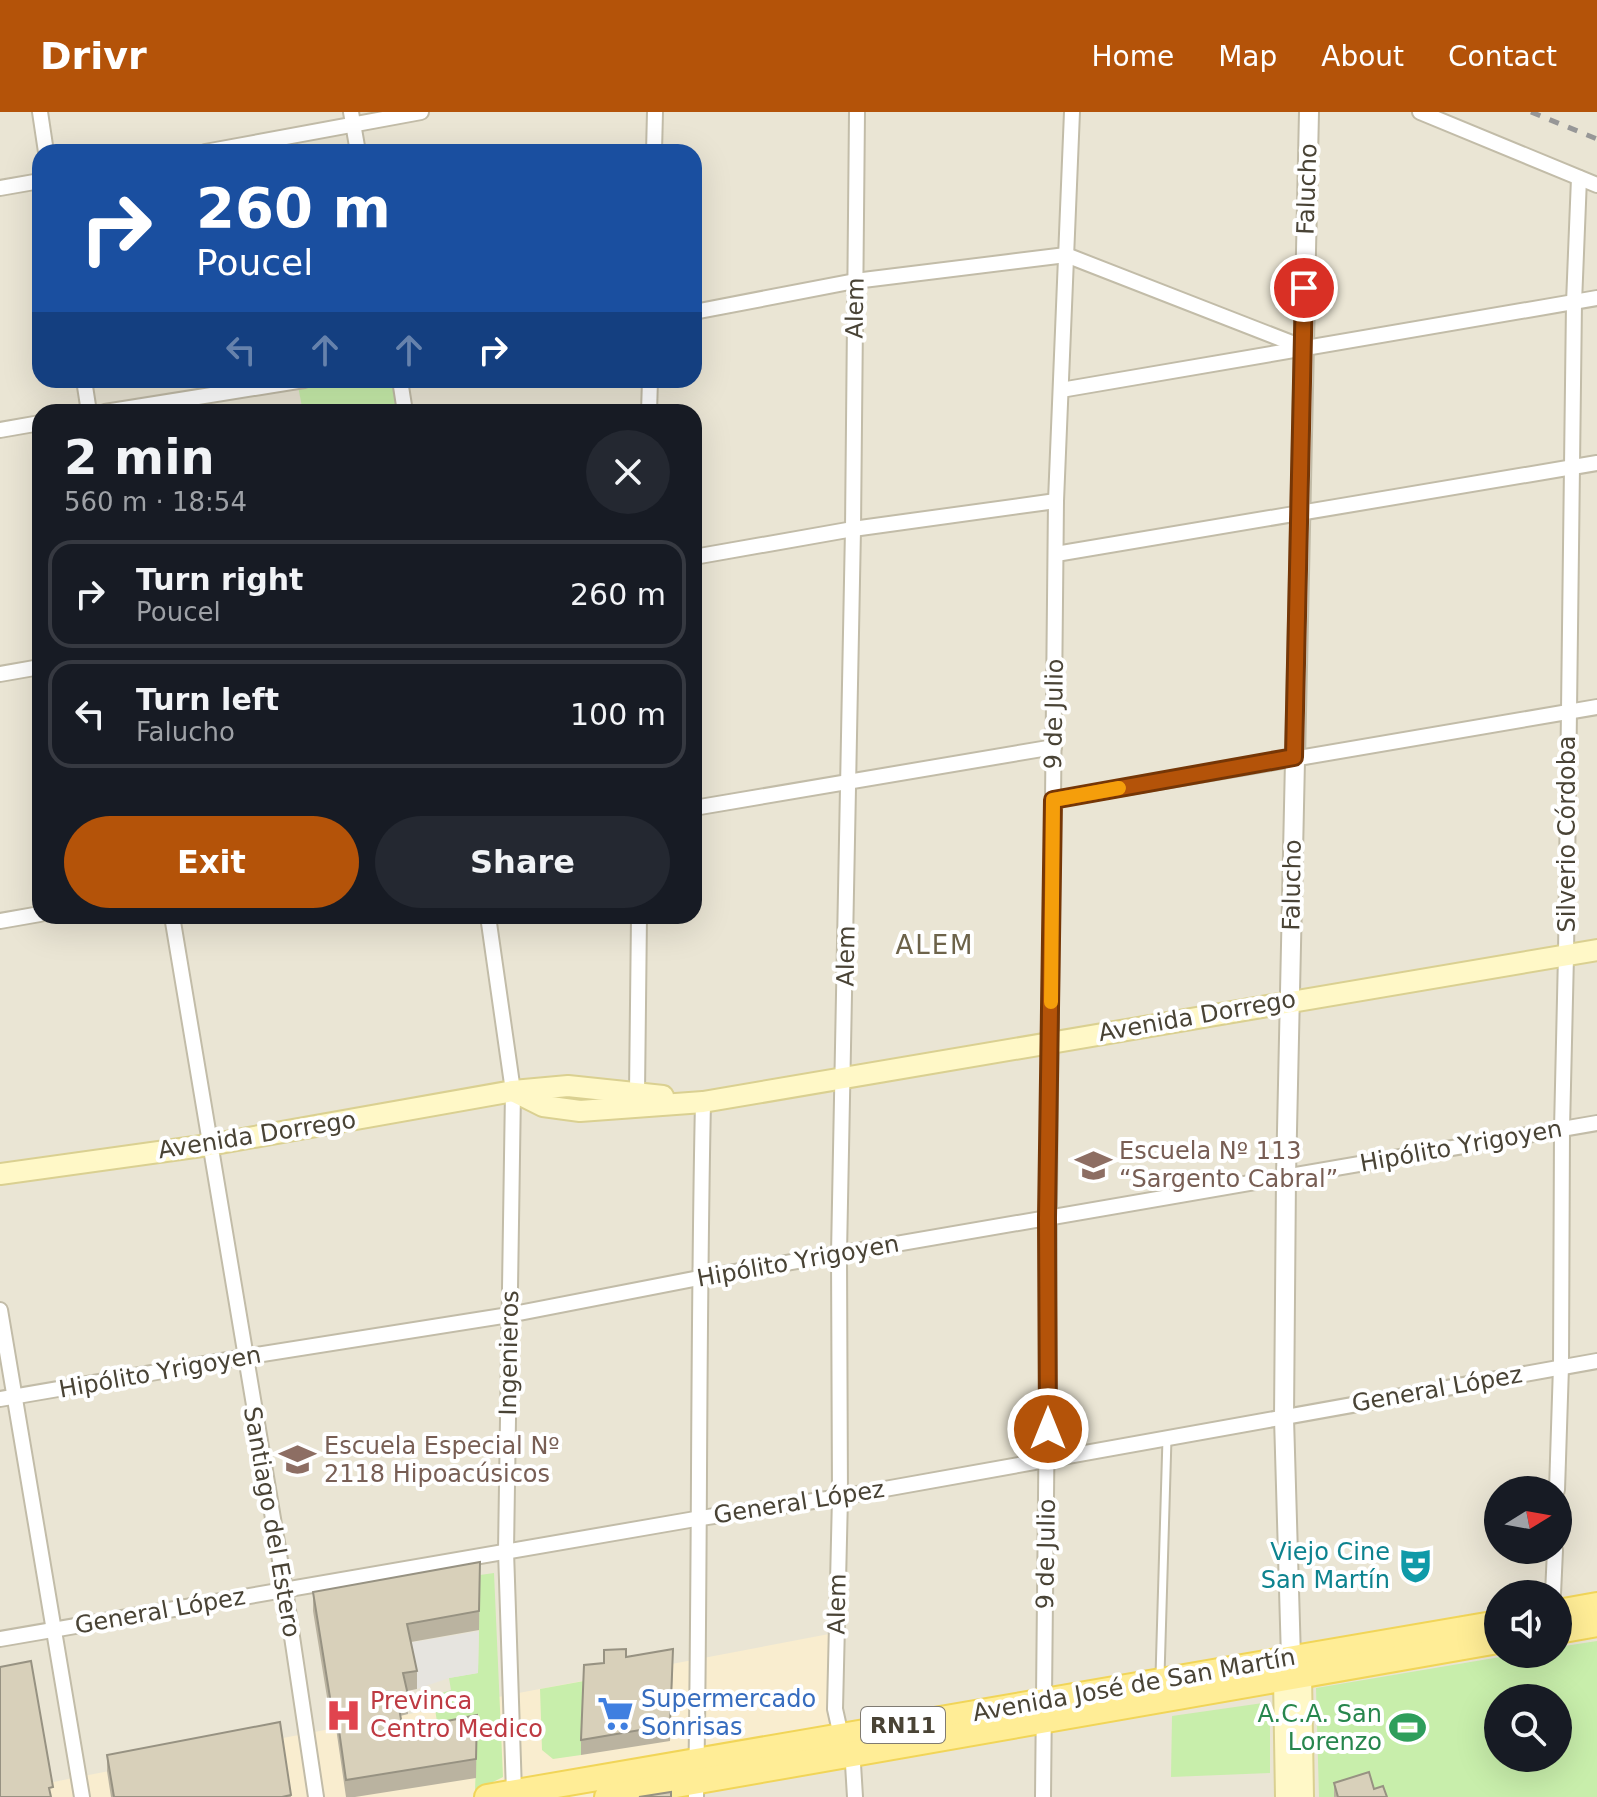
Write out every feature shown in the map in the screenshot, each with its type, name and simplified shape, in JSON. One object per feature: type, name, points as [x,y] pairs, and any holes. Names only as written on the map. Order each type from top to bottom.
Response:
[{"type":"main road","name":"Avenida Dorrego","points":[[513,1091],[543,1106],[580,1111],[703,1102],[1597,950]]},
{"type":"main road","name":"Avenida Dorrego","points":[[0,1174],[209,1145],[513,1091],[568,1086],[703,1102]]},
{"type":"main road","points":[[1572,1609],[1597,1605]]},
{"type":"main road","points":[[1572,1628],[1597,1624]]},
{"type":"main road","name":"Avenida José de San Martín","points":[[1043,1711],[1160,1681],[1292,1671],[1484,1626]]},
{"type":"main road","name":"Avenida José de San Martín","points":[[607,1797],[844,1745],[1292,1671],[1484,1643]]},
{"type":"main road","name":"Falucho","points":[[1286,1797],[1292,1671]]},
{"type":"main road","name":"Falucho","points":[[1292,1671],[1303,1797]]},
{"type":"main road","name":"Avenida José de San Martín","points":[[487,1797],[514,1792],[695,1780]]},
{"type":"street","points":[[40,112],[45,144]]},
{"type":"street","points":[[241,144],[352,119],[421,112]]},
{"type":"street","points":[[654,144],[655,112]]},
{"type":"street","name":"Alem","points":[[855,1797],[855,1774],[835,1709],[857,112]]},
{"type":"street","name":"9 de Julio","points":[[1043,1797],[1056,501],[1072,112]]},
{"type":"street","name":"Falucho","points":[[1292,1671],[1284,1418],[1286,1177],[1309,112]]},
{"type":"street","points":[[1420,112],[1597,185]]},
{"type":"street","points":[[352,119],[357,144]]},
{"type":"street","name":"Silverio Córdoba","points":[[1557,1476],[1574,303],[1579,178]]},
{"type":"street","points":[[0,188],[32,182]]},
{"type":"street","points":[[702,310],[855,281],[1066,255],[1302,347]]},
{"type":"street","points":[[1061,390],[1597,298]]},
{"type":"street","points":[[155,404],[254,388]]},
{"type":"street","points":[[0,430],[32,424]]},
{"type":"street","points":[[1056,554],[1597,463]]},
{"type":"street","points":[[702,556],[853,529],[1056,501]]},
{"type":"street","points":[[0,674],[32,668]]},
{"type":"street","points":[[1053,800],[1597,707]]},
{"type":"street","points":[[702,807],[1054,747]]},
{"type":"street","points":[[0,921],[32,915]]},
{"type":"street","name":"Santiago del Estero","points":[[173,924],[285,1590],[316,1797]]},
{"type":"street","name":"Ingenieros","points":[[489,924],[513,1091],[506,1551],[514,1792]]},
{"type":"street","points":[[604,1110],[637,1093],[639,924]]},
{"type":"street","points":[[695,1780],[701,1518],[699,1278],[703,1102]]},
{"type":"street","name":"Hipólito Yrigoyen","points":[[7,1398],[509,1315],[699,1278],[1597,1123]]},
{"type":"street","points":[[0,1310],[7,1398],[82,1797]]},
{"type":"street","name":"General López","points":[[0,1639],[701,1518],[840,1497],[1597,1361]]},
{"type":"lane","points":[[1160,1681],[1167,1438]]},
{"type":"shaded area","points":[[0,112],[1597,112],[1597,1797],[0,1797]]},
{"type":"shaded area","points":[[479,1631],[478,1673],[449,1678],[417,1689],[410,1654],[390,1646]]},
{"type":"shaded area","points":[[829,1634],[835,1737],[695,1761],[694,1797],[0,1797],[0,1793],[78,1777]]},
{"type":"green space","points":[[298,388],[401,388],[404,404],[301,404]]},
{"type":"green space","points":[[494,1573],[503,1777],[475,1791],[477,1734],[440,1741],[433,1696],[451,1690],[449,1678],[478,1673],[480,1575]]},
{"type":"green space","name":"A.C.A. San Lorenzo","points":[[1597,1641],[1597,1797],[1319,1797],[1316,1688],[1484,1660],[1484,1668],[1572,1668],[1572,1645]]},
{"type":"green space","points":[[584,1681],[581,1755],[553,1759],[542,1750],[540,1689]]},
{"type":"green space","points":[[1270,1702],[1270,1773],[1171,1777],[1172,1716]]},
{"type":"building","points":[[480,1562],[479,1611],[407,1624],[417,1671],[403,1673],[408,1695],[397,1697],[402,1725],[411,1722],[412,1728],[477,1715],[476,1759],[346,1780],[336,1709],[332,1710],[313,1592]]},
{"type":"building","points":[[626,1649],[626,1657],[673,1649],[670,1725],[581,1740],[584,1665],[604,1663],[604,1650]]},
{"type":"building","points":[[31,1661],[53,1787],[49,1788],[51,1797],[0,1797],[0,1667]]},
{"type":"building","points":[[280,1722],[291,1795],[114,1797],[107,1755]]},
{"type":"building","points":[[1369,1772],[1374,1789],[1383,1786],[1387,1797],[1338,1797],[1334,1783]]},
{"type":"building","points":[[671,1792],[671,1797],[639,1797]]},
{"type":"railway","points":[[1531,112],[1597,139]]},
{"type":"slow traffic","points":[[1051,1002],[1053,800],[1119,788]]},
{"type":"place","name":"Escuela Nº 113 “Sargento Cabral”","points":[[1093,1165]]},
{"type":"place","name":"Escuela Especial Nº 2118 Hipoacúsicos","points":[[298,1460]]},
{"type":"place","name":"Viejo Cine San Martín","points":[[1416,1566]]},
{"type":"place","name":"Supermercado Sonrisas","points":[[615,1713]]},
{"type":"place","name":"Previnca Centro Medico","points":[[344,1715]]},
{"type":"place","name":"A.C.A. San Lorenzo","points":[[1408,1728]]},
{"type":"district","name":"ALEM","points":[[935,945]]},
{"type":"route","points":[[1048,1429],[1047,1218],[1053,800],[1294,757],[1304,288]]}]
